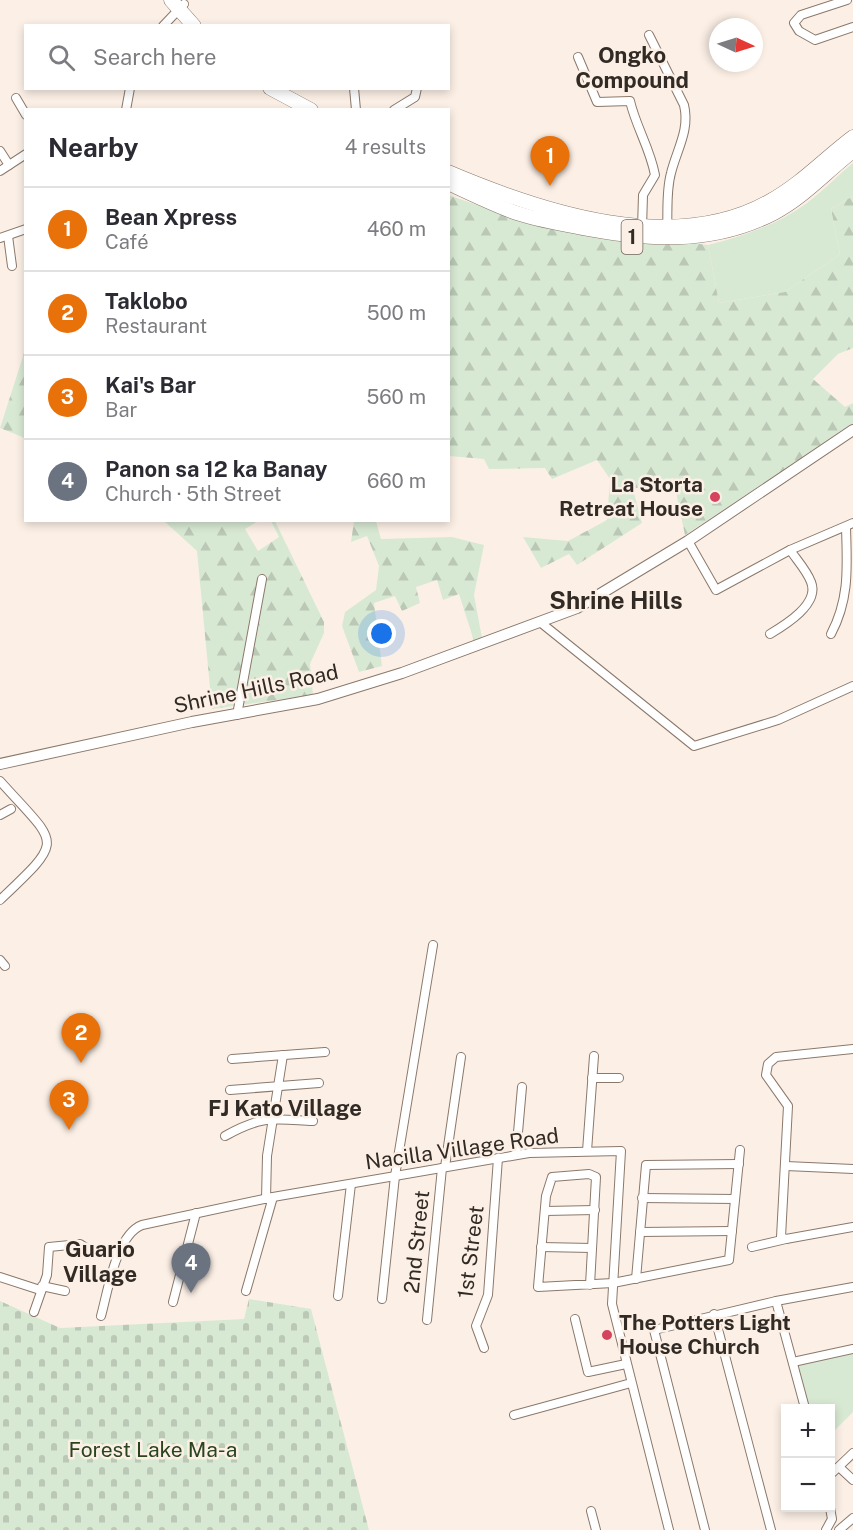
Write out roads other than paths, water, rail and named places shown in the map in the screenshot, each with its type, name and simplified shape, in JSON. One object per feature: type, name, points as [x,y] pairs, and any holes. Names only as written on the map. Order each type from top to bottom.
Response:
[{"type":"highway","points":[[179,3],[193,24]]},
{"type":"highway","points":[[179,3],[202,24]]},
{"type":"highway","points":[[260,90],[290,108]]},
{"type":"highway","points":[[274,90],[307,108]]},
{"type":"highway","name":"1","points":[[667,233],[718,221],[769,202],[806,177],[853,136]]},
{"type":"highway","name":"1","points":[[450,184],[512,212],[562,224],[642,232],[720,233],[767,216],[812,187],[853,151]]},
{"type":"highway","name":"1","points":[[450,173],[516,200],[642,232]]},
{"type":"street","points":[[847,0],[801,15],[794,23],[803,34],[815,40],[853,27]]},
{"type":"street","points":[[164,24],[179,3]]},
{"type":"street","points":[[649,34],[684,105],[687,116],[669,181],[667,233]]},
{"type":"street","points":[[578,57],[597,102],[630,100],[634,118],[646,139],[655,175],[643,195],[642,232]]},
{"type":"street","points":[[126,108],[130,90]]},
{"type":"street","points":[[354,90],[356,108]]},
{"type":"street","points":[[397,108],[415,97],[417,90]]},
{"type":"street","points":[[16,98],[24,112]]},
{"type":"street","points":[[0,151],[9,165]]},
{"type":"street","points":[[0,171],[24,155]]},
{"type":"street","points":[[12,266],[4,237],[24,230]]},
{"type":"street","name":"Shrine Hills Road","points":[[0,764],[192,722],[291,706],[357,688],[540,622],[595,598],[688,541],[853,430]]},
{"type":"street","points":[[688,541],[716,590],[790,550],[850,525],[847,591],[840,616],[831,634]]},
{"type":"street","points":[[770,634],[797,618],[812,588],[811,581],[790,550]]},
{"type":"street","points":[[237,715],[262,579]]},
{"type":"street","points":[[540,622],[694,746],[778,720],[853,686]]},
{"type":"street","points":[[0,781],[46,833],[49,845],[44,857],[0,900]]},
{"type":"street","points":[[0,815],[11,809]]},
{"type":"street","points":[[382,1299],[395,1176],[433,945]]},
{"type":"street","points":[[786,1239],[779,1233],[786,1166],[788,1106],[767,1078],[768,1064],[776,1056],[787,1054],[853,1049]]},
{"type":"street","points":[[232,1059],[325,1052]]},
{"type":"street","points":[[246,1291],[269,1198],[267,1156],[283,1055]]},
{"type":"street","points":[[587,1151],[594,1056]]},
{"type":"street","name":"2nd Street","points":[[427,1320],[444,1167],[461,1057]]},
{"type":"street","points":[[592,1077],[619,1078]]},
{"type":"street","points":[[230,1090],[319,1083]]},
{"type":"street","points":[[516,1155],[522,1087]]},
{"type":"street","points":[[225,1136],[256,1120],[313,1121]]},
{"type":"street","points":[[590,1285],[597,1181],[594,1175],[559,1174],[552,1177],[548,1184],[538,1287],[590,1285],[613,1283],[729,1260],[740,1150]]},
{"type":"street","name":"Nacilla Village Road","points":[[120,1250],[128,1234],[137,1227],[269,1198],[542,1151],[621,1151],[613,1309],[669,1530]]},
{"type":"street","name":"1st Street","points":[[484,1348],[476,1326],[488,1295],[498,1158]]},
{"type":"street","points":[[636,1279],[646,1165],[739,1164]]},
{"type":"street","points":[[786,1166],[853,1169]]},
{"type":"street","points":[[338,1296],[351,1184]]},
{"type":"street","points":[[642,1198],[735,1199]]},
{"type":"street","points":[[545,1211],[595,1210]]},
{"type":"street","points":[[173,1302],[196,1213]]},
{"type":"street","points":[[752,1247],[853,1227]]},
{"type":"street","points":[[640,1232],[732,1231]]},
{"type":"street","points":[[34,1312],[47,1275],[49,1248],[80,1244],[91,1251],[120,1250],[101,1316]]},
{"type":"street","points":[[541,1247],[592,1248]]},
{"type":"street","points":[[0,1277],[41,1288],[65,1291]]},
{"type":"street","points":[[705,1530],[654,1330],[714,1314],[853,1287]]},
{"type":"street","points":[[776,1301],[804,1404]]},
{"type":"street","points":[[714,1314],[771,1530]]},
{"type":"street","points":[[575,1319],[588,1372],[626,1364]]},
{"type":"street","points":[[792,1362],[853,1349]]},
{"type":"street","points":[[514,1415],[631,1383]]},
{"type":"street","points":[[835,1471],[853,1454]]},
{"type":"street","points":[[839,1467],[853,1480]]},
{"type":"street","points":[[591,1510],[596,1530]]},
{"type":"street","points":[[828,1530],[831,1512]]},
{"type":"street","points":[[840,1530],[853,1518]]},
{"type":"place","name":"Bean Xpress","points":[[550,186]]},
{"type":"place","name":"La Storta Retreat House","points":[[715,497]]},
{"type":"place","name":"Taklobo","points":[[81,1063]]},
{"type":"place","name":"Kai's Bar","points":[[69,1130]]},
{"type":"place","name":"Panon sa 12 ka Banay","points":[[191,1293]]},
{"type":"place","name":"The Potters Light House Church","points":[[607,1335]]},
{"type":"district","name":"Ongko Compound","points":[[632,68]]},
{"type":"district","name":"Shrine Hills","points":[[616,601]]},
{"type":"district","name":"FJ Kato Village","points":[[285,1108]]},
{"type":"district","name":"Guario Village","points":[[100,1262]]},
{"type":"park label","name":"Forest Lake Ma-a","points":[[153,1450]]}]
